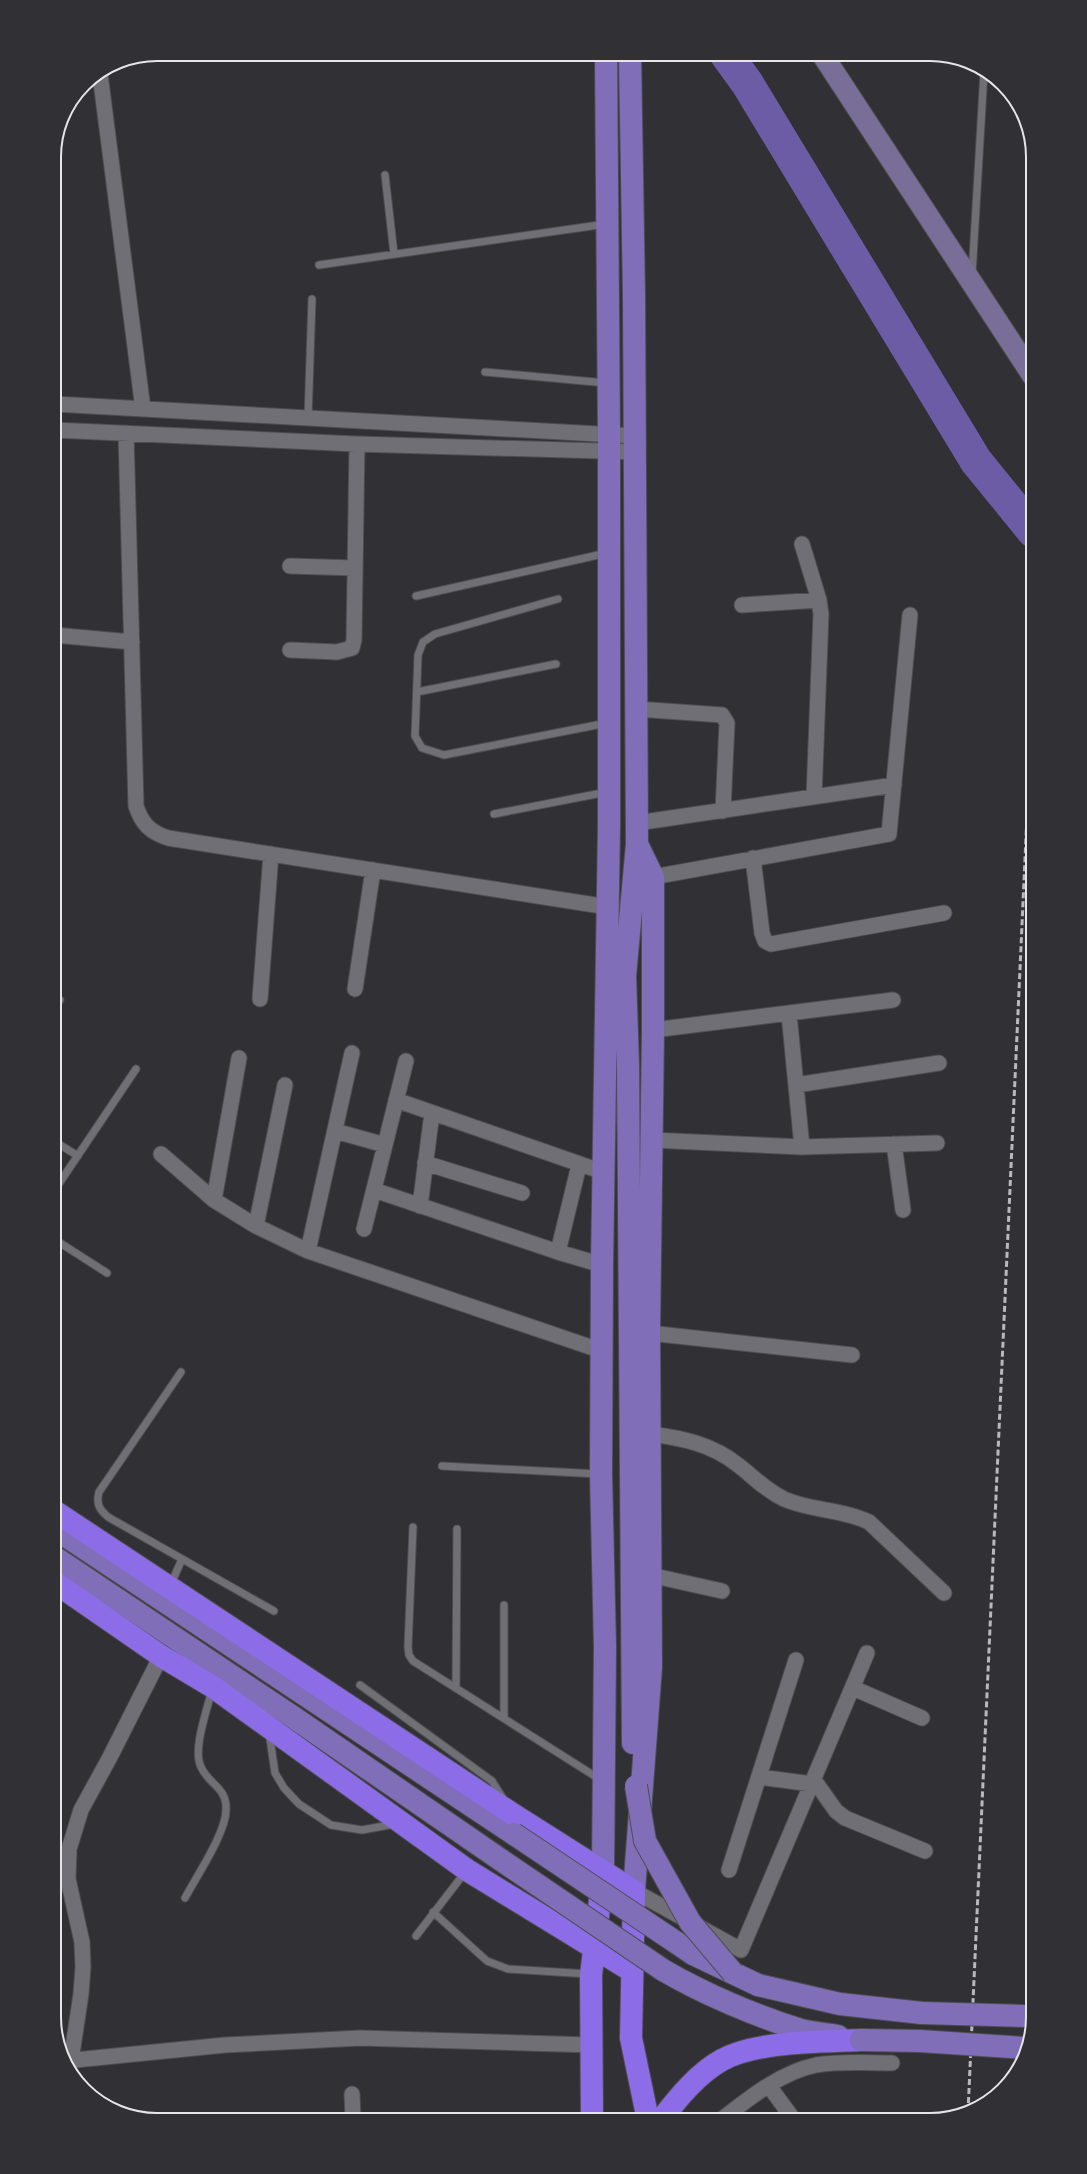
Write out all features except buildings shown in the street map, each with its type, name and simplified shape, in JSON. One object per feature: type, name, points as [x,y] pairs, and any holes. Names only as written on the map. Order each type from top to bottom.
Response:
[{"type":"highway","points":[[61,1516],[514,1825],[603,1872],[634,1891],[631,2038],[647,2113]]},
{"type":"highway","points":[[61,1587],[161,1656],[213,1687],[467,1870],[632,1971]]},
{"type":"highway","points":[[592,2113],[591,1975],[603,1872]]},
{"type":"highway","points":[[667,2113],[705,2071],[733,2054],[754,2048],[861,2040]]},
{"type":"main road","points":[[603,1872],[605,1647],[601,1474],[602,1265],[609,792],[609,443],[606,224],[606,61]]},
{"type":"main road","points":[[630,61],[637,709],[637,834],[625,976],[628,1065],[632,1732],[636,1786],[645,1841],[690,1922],[733,1973]]},
{"type":"main road","points":[[634,1891],[651,1667],[648,1333],[653,1030],[653,877],[637,834]]},
{"type":"main road","points":[[61,1533],[514,1825],[685,1949],[758,1985],[840,2004],[922,2013],[1026,2016]]},
{"type":"main road","points":[[61,1562],[202,1655],[501,1860],[685,1983],[803,2030],[861,2040],[920,2041],[1021,2048]]},
{"type":"street","points":[[827,61],[1026,365]]},
{"type":"street","points":[[101,80],[143,409]]},
{"type":"street","points":[[61,404],[308,418],[609,443]]},
{"type":"street","points":[[61,430],[357,444],[635,444]]},
{"type":"street","points":[[126,433],[136,806],[145,826],[155,834],[168,838],[608,907]]},
{"type":"street","points":[[290,650],[337,652],[352,648],[354,640],[357,444]]},
{"type":"street","points":[[802,544],[819,600],[821,614],[814,797]]},
{"type":"street","points":[[290,566],[355,568]]},
{"type":"street","points":[[742,605],[819,600]]},
{"type":"street","points":[[653,877],[889,834],[910,615]]},
{"type":"street","points":[[61,635],[132,642]]},
{"type":"street","points":[[637,709],[722,716],[727,722],[723,811]]},
{"type":"street","points":[[637,834],[723,811],[894,785]]},
{"type":"street","points":[[260,999],[271,854]]},
{"type":"street","points":[[754,858],[762,933],[765,941],[771,944],[944,913]]},
{"type":"street","points":[[356,989],[373,870]]},
{"type":"street","points":[[653,1030],[893,1000]]},
{"type":"street","points":[[789,1014],[802,1147]]},
{"type":"street","points":[[308,1251],[352,1053]]},
{"type":"street","points":[[214,1200],[239,1058]]},
{"type":"street","points":[[364,1229],[406,1061]]},
{"type":"street","points":[[796,1085],[940,1063]]},
{"type":"street","points":[[256,1226],[285,1085]]},
{"type":"street","points":[[396,1100],[579,1165],[603,1172]]},
{"type":"street","points":[[420,1206],[432,1113]]},
{"type":"street","points":[[335,1131],[385,1145]]},
{"type":"street","points":[[652,1140],[802,1147],[937,1143]]},
{"type":"street","points":[[894,1144],[903,1210]]},
{"type":"street","points":[[161,1154],[214,1200],[256,1226],[308,1251],[602,1351]]},
{"type":"street","points":[[425,1163],[522,1193]]},
{"type":"street","points":[[558,1252],[579,1165]]},
{"type":"street","points":[[374,1190],[558,1252],[602,1265]]},
{"type":"street","points":[[648,1333],[852,1355]]},
{"type":"street","points":[[650,1434],[697,1442],[719,1452],[773,1494],[794,1503],[813,1509],[857,1516],[869,1522],[944,1593]]},
{"type":"street","points":[[650,1575],[722,1592]]},
{"type":"street","points":[[634,1891],[741,1950],[868,1653]]},
{"type":"street","points":[[69,2056],[82,1994],[83,1967],[82,1942],[68,1879],[69,1848],[81,1810],[110,1758],[161,1656]]},
{"type":"street","points":[[729,1870],[796,1660]]},
{"type":"street","points":[[852,1688],[922,1718]]},
{"type":"street","points":[[758,1777],[813,1782],[836,1810],[846,1818],[924,1852]]},
{"type":"street","points":[[73,2062],[225,2045],[360,2038],[591,2045]]},
{"type":"street","points":[[730,2113],[789,2074],[816,2065],[892,2063]]},
{"type":"street","points":[[769,2086],[789,2113]]},
{"type":"street","points":[[352,2094],[353,2113]]},
{"type":"lane","points":[[972,283],[984,78]]},
{"type":"lane","points":[[385,175],[394,254]]},
{"type":"lane","points":[[319,264],[606,224]]},
{"type":"lane","points":[[308,418],[312,299]]},
{"type":"lane","points":[[485,372],[608,383]]},
{"type":"lane","points":[[416,596],[608,552]]},
{"type":"lane","points":[[558,599],[434,634],[423,642],[418,655],[416,736],[422,748],[444,755],[609,723]]},
{"type":"lane","points":[[417,692],[556,664]]},
{"type":"lane","points":[[494,814],[609,792]]},
{"type":"lane","points":[[61,1181],[136,1070]]},
{"type":"lane","points":[[61,1145],[78,1156]]},
{"type":"lane","points":[[61,1243],[107,1273]]},
{"type":"lane","points":[[181,1372],[99,1492],[97,1501],[100,1510],[108,1517],[274,1611]]},
{"type":"lane","points":[[442,1466],[601,1474]]},
{"type":"lane","points":[[413,1527],[408,1647],[409,1655],[413,1661],[604,1782]]},
{"type":"lane","points":[[456,1688],[457,1529]]},
{"type":"lane","points":[[169,1588],[182,1559]]},
{"type":"lane","points":[[504,1606],[504,1718]]},
{"type":"lane","points":[[360,1685],[492,1781],[514,1825]]},
{"type":"lane","points":[[185,1898],[222,1828],[226,1810],[223,1791],[208,1777],[200,1766],[198,1749],[213,1687]]},
{"type":"lane","points":[[268,1726],[275,1773],[284,1788],[299,1804],[331,1825],[346,1828],[362,1830],[403,1823]]},
{"type":"lane","points":[[416,1936],[467,1870]]},
{"type":"lane","points":[[434,1912],[487,1961],[496,1966],[508,1970],[591,1975]]},
{"type":"waterway","points":[[731,61],[747,83],[976,461],[1026,522]]},
{"type":"railway","points":[[968,2105],[1026,837]]}]
